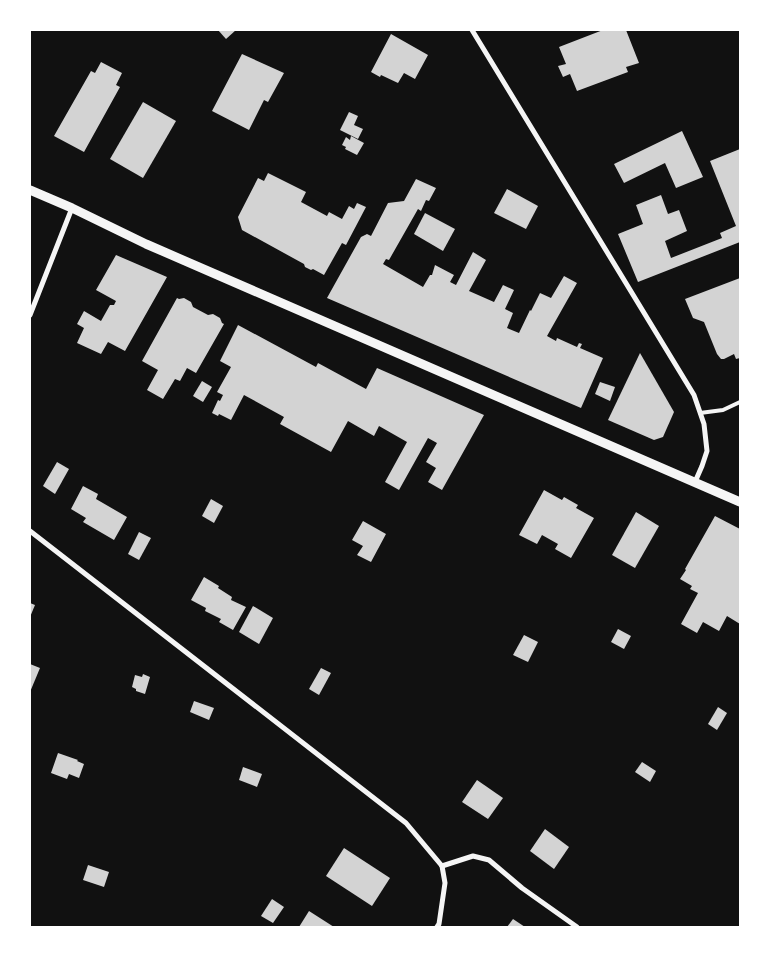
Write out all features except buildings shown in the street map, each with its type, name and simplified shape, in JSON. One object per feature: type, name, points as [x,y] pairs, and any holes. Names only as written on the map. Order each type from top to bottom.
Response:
[{"type":"street","points":[[472,30],[694,395],[704,424],[707,451],[694,482]]},
{"type":"street","points":[[30,190],[146,244],[740,502]]},
{"type":"street","points":[[30,315],[72,208]]},
{"type":"street","points":[[30,530],[406,823],[442,866],[445,883],[437,927]]},
{"type":"street","points":[[442,866],[473,856],[489,860],[522,888],[577,927]]},
{"type":"lane","points":[[700,414],[723,410],[740,402]]}]
